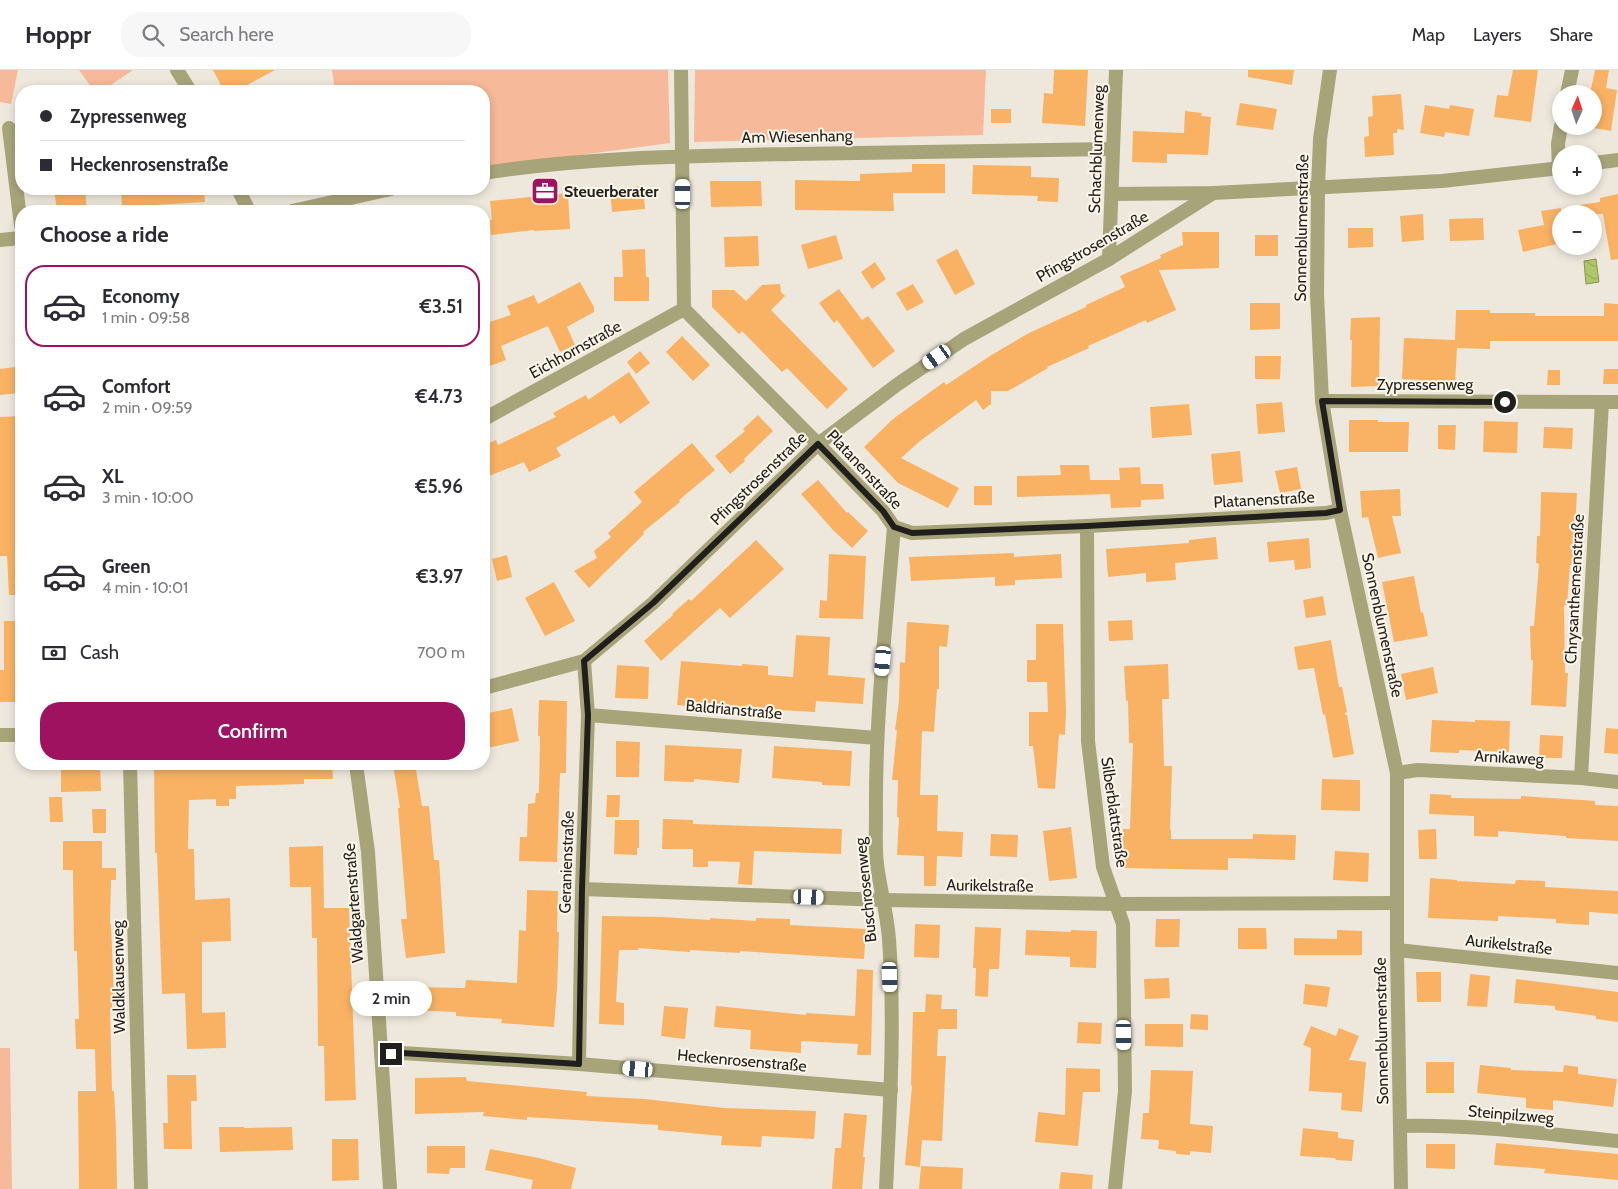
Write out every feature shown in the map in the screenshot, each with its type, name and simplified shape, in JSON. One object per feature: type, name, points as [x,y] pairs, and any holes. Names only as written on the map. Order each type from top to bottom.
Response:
[{"type":"street","points":[[176,70],[186,85]]},
{"type":"street","points":[[681,70],[684,309]]},
{"type":"street","name":"Schachblumenweg","points":[[1109,259],[1116,70]]},
{"type":"street","name":"Sonnenblumenstraße","points":[[1330,70],[1320,139],[1318,186],[1317,294],[1322,401],[1340,510],[1397,773],[1397,950],[1401,1189]]},
{"type":"street","points":[[1569,85],[1572,70]]},
{"type":"street","points":[[9,128],[15,177]]},
{"type":"street","name":"Am Wiesenhang","points":[[490,172],[584,162],[683,156],[1112,149]]},
{"type":"street","points":[[1602,162],[1618,160]]},
{"type":"street","name":"Pfingstrosenstraße","points":[[1112,194],[1213,193],[1442,181],[1552,169]]},
{"type":"street","name":"Pfingstrosenstraße","points":[[490,686],[584,661],[653,603],[818,444],[898,384],[964,339],[1109,259],[1213,193]]},
{"type":"street","points":[[319,205],[365,195]]},
{"type":"street","points":[[0,240],[15,239]]},
{"type":"street","name":"Eichhornstraße","points":[[490,416],[684,309]]},
{"type":"street","name":"Platanenstraße","points":[[684,309],[883,511],[894,527],[912,533],[1316,514],[1340,510]]},
{"type":"street","name":"Zypressenweg","points":[[1322,401],[1618,402]]},
{"type":"street","name":"Chrysanthemenstraße","points":[[1581,778],[1602,402]]},
{"type":"street","name":"Silberblattstraße","points":[[1087,526],[1088,740],[1103,866],[1123,924],[1125,1091],[1115,1189]]},
{"type":"street","name":"Buschrosenweg","points":[[886,1189],[891,1090],[889,940],[877,863],[876,814],[877,738],[894,527]]},
{"type":"street","name":"Geranienstraße","points":[[579,1064],[582,889],[588,715],[584,661]]},
{"type":"street","name":"Baldrianstraße","points":[[588,715],[877,738]]},
{"type":"street","points":[[0,735],[15,735]]},
{"type":"street","name":"Waldklausenweg","points":[[130,770],[141,1189]]},
{"type":"street","name":"Waldgartenstraße","points":[[357,770],[368,852],[390,1189]]},
{"type":"street","name":"Arnikaweg","points":[[1397,773],[1418,770],[1581,778],[1618,782]]},
{"type":"street","name":"Aurikelstraße","points":[[582,889],[884,900],[1116,904],[1397,903]]},
{"type":"street","name":"Aurikelstraße","points":[[1397,950],[1618,973]]},
{"type":"street","name":"Heckenrosenstraße","points":[[381,1055],[402,1053],[579,1064],[891,1090]]},
{"type":"street","name":"Steinpilzweg","points":[[1400,1126],[1428,1125],[1512,1130],[1618,1141]]},
{"type":"shaded area","points":[[0,70],[18,70],[11,104],[0,102]]},
{"type":"shaded area","points":[[79,70],[133,70],[111,85],[90,85]]},
{"type":"shaded area","points":[[332,70],[668,70],[670,143],[490,167],[490,85],[334,85]]},
{"type":"shaded area","points":[[695,70],[986,70],[983,135],[694,142]]},
{"type":"shaded area","points":[[0,1048],[10,1048],[12,1189],[0,1189]]},
{"type":"water","points":[[1596,259],[1599,282],[1586,284],[1584,261]]},
{"type":"building","points":[[213,70],[275,70],[247,85],[221,85]]},
{"type":"building","points":[[1054,70],[1088,70],[1085,126],[1042,123],[1044,93],[1053,94]]},
{"type":"building","points":[[1248,70],[1294,70],[1292,85],[1248,77]]},
{"type":"building","points":[[1513,70],[1538,70],[1531,122],[1494,117],[1497,95],[1508,96]]},
{"type":"building","points":[[1595,70],[1609,70],[1606,88],[1617,90],[1611,131],[1602,129],[1602,85],[1592,85]]},
{"type":"building","points":[[1401,94],[1404,130],[1397,129],[1397,133],[1393,133],[1394,155],[1365,157],[1364,137],[1369,136],[1368,117],[1373,116],[1372,96]]},
{"type":"building","points":[[1240,103],[1277,109],[1273,130],[1236,125]]},
{"type":"building","points":[[1425,105],[1449,109],[1450,105],[1474,109],[1469,136],[1445,132],[1444,137],[1420,133]]},
{"type":"building","points":[[991,109],[1011,109],[1011,123],[991,123]]},
{"type":"building","points":[[1185,111],[1202,113],[1201,116],[1211,117],[1208,155],[1167,154],[1167,163],[1132,162],[1133,131],[1184,133]]},
{"type":"building","points":[[912,164],[945,164],[945,193],[893,193],[894,211],[795,210],[795,180],[860,181],[860,174],[912,172]]},
{"type":"building","points":[[973,165],[1031,166],[1031,177],[1059,178],[1058,202],[1037,201],[1038,196],[972,194]]},
{"type":"building","points":[[710,181],[761,181],[762,206],[711,207]]},
{"type":"building","points":[[643,186],[645,209],[612,212],[610,189]]},
{"type":"building","points":[[568,193],[570,229],[534,230],[491,235],[490,201]]},
{"type":"building","points":[[1618,194],[1618,259],[1611,260],[1602,205],[1579,205],[1600,202],[1600,198]]},
{"type":"building","points":[[55,195],[86,195],[86,205],[56,205]]},
{"type":"building","points":[[121,195],[204,195],[205,202],[122,205]]},
{"type":"building","points":[[1552,209],[1552,245],[1523,252],[1518,230],[1544,225],[1541,211]]},
{"type":"building","points":[[1423,214],[1424,240],[1402,242],[1400,216]]},
{"type":"building","points":[[1483,218],[1484,240],[1450,241],[1449,219]]},
{"type":"building","points":[[1348,228],[1373,228],[1373,247],[1348,248]]},
{"type":"building","points":[[1182,232],[1219,232],[1219,268],[1159,270],[1176,310],[1147,323],[1146,320],[1088,346],[1089,348],[1047,367],[1008,391],[991,391],[991,404],[983,410],[976,400],[920,441],[901,458],[959,488],[948,508],[898,483],[864,447],[893,419],[944,382],[946,385],[1029,333],[1125,287],[1120,276],[1161,258],[1160,255],[1183,245]]},
{"type":"building","points":[[836,235],[843,259],[808,269],[801,245]]},
{"type":"building","points":[[1255,235],[1278,235],[1278,256],[1255,256]]},
{"type":"building","points":[[758,236],[759,266],[725,267],[724,237]]},
{"type":"building","points":[[645,249],[646,277],[649,277],[649,301],[614,301],[614,277],[623,277],[622,250]]},
{"type":"building","points":[[957,249],[975,284],[955,295],[936,260]]},
{"type":"building","points":[[875,262],[886,279],[872,289],[861,272]]},
{"type":"building","points":[[580,282],[594,307],[594,312],[567,327],[575,345],[560,352],[548,326],[501,346],[506,360],[490,366],[490,322],[511,315],[507,306],[534,295],[538,304]]},
{"type":"building","points":[[780,284],[781,292],[785,296],[771,310],[848,389],[827,409],[787,368],[782,372],[742,331],[739,334],[712,307],[712,290],[734,290],[746,301],[762,285]]},
{"type":"building","points":[[913,284],[924,302],[907,311],[896,293]]},
{"type":"building","points":[[839,289],[862,320],[868,316],[895,351],[873,368],[837,320],[834,323],[819,303]]},
{"type":"building","points":[[1250,303],[1280,303],[1280,329],[1250,330]]},
{"type":"building","points":[[1604,303],[1618,304],[1618,341],[1490,341],[1490,349],[1457,348],[1455,382],[1402,379],[1404,338],[1455,340],[1456,310],[1490,310],[1490,313],[1535,313],[1535,316],[1604,316]]},
{"type":"building","points":[[1380,317],[1379,386],[1351,387],[1351,318]]},
{"type":"building","points":[[682,336],[710,365],[693,381],[666,352]]},
{"type":"building","points":[[640,351],[650,363],[636,374],[627,362]]},
{"type":"building","points":[[1255,356],[1281,356],[1280,379],[1255,379]]},
{"type":"building","points":[[15,367],[15,393],[0,395],[0,369]]},
{"type":"building","points":[[1604,369],[1618,369],[1618,384],[1603,384]]},
{"type":"building","points":[[1548,370],[1560,370],[1560,385],[1547,385]]},
{"type":"building","points":[[629,372],[650,403],[620,424],[614,415],[556,448],[561,456],[529,472],[524,462],[490,476],[490,442],[496,440],[498,445],[556,417],[553,413],[586,395],[588,400]]},
{"type":"building","points":[[1282,402],[1285,432],[1258,434],[1256,404]]},
{"type":"building","points":[[1189,404],[1192,435],[1152,438],[1150,407]]},
{"type":"building","points":[[758,415],[773,431],[730,474],[715,456],[745,431],[743,429]]},
{"type":"building","points":[[15,416],[15,595],[9,595],[7,556],[0,556],[0,417]]},
{"type":"building","points":[[1349,420],[1409,422],[1408,452],[1349,452]]},
{"type":"building","points":[[1484,421],[1518,422],[1517,453],[1483,452]]},
{"type":"building","points":[[1438,425],[1456,425],[1455,450],[1438,449]]},
{"type":"building","points":[[1544,427],[1573,428],[1572,449],[1543,448]]},
{"type":"building","points":[[692,443],[715,470],[643,532],[644,534],[589,588],[574,571],[597,558],[594,551],[611,537],[608,533],[642,502],[634,492]]},
{"type":"building","points":[[1240,451],[1243,482],[1214,485],[1211,454]]},
{"type":"building","points":[[1060,465],[1089,465],[1090,480],[1120,480],[1119,468],[1140,467],[1141,484],[1163,484],[1164,499],[1141,500],[1141,507],[1111,508],[1110,494],[1017,497],[1017,476],[1061,475]]},
{"type":"building","points":[[1297,467],[1301,489],[1280,493],[1275,471]]},
{"type":"building","points":[[818,480],[847,513],[868,531],[852,548],[801,494]]},
{"type":"building","points":[[974,486],[992,486],[992,505],[974,505]]},
{"type":"building","points":[[1400,489],[1401,516],[1392,516],[1401,553],[1378,558],[1368,517],[1362,518],[1360,491]]},
{"type":"building","points":[[1541,492],[1577,493],[1573,565],[1570,565],[1567,605],[1564,605],[1565,673],[1568,673],[1566,707],[1531,705],[1533,660],[1531,660],[1530,626],[1534,626],[1539,564],[1536,563],[1537,536],[1540,536]]},
{"type":"building","points":[[1216,537],[1218,559],[1175,563],[1176,580],[1146,582],[1146,573],[1108,577],[1106,549],[1189,543],[1189,540]]},
{"type":"building","points":[[1309,538],[1311,568],[1295,570],[1294,560],[1269,562],[1267,542]]},
{"type":"building","points":[[756,540],[784,569],[730,618],[720,608],[661,661],[644,641],[689,599],[691,601]]},
{"type":"building","points":[[1014,553],[1014,557],[1061,554],[1062,578],[1015,580],[1015,585],[995,586],[995,577],[911,581],[909,557]]},
{"type":"building","points":[[829,554],[866,556],[863,619],[819,618],[820,600],[827,601]]},
{"type":"building","points":[[507,555],[512,577],[497,581],[492,559]]},
{"type":"building","points":[[1414,576],[1421,613],[1423,612],[1428,636],[1394,642],[1382,582]]},
{"type":"building","points":[[554,582],[575,621],[545,636],[525,598]]},
{"type":"building","points":[[1323,596],[1326,615],[1306,618],[1303,600]]},
{"type":"building","points":[[1132,620],[1133,640],[1109,641],[1108,621]]},
{"type":"building","points":[[4,621],[15,621],[15,702],[0,702],[0,670],[4,670]]},
{"type":"building","points":[[907,622],[949,625],[947,647],[939,646],[939,689],[937,689],[934,732],[922,731],[920,795],[938,795],[937,831],[963,832],[962,857],[937,856],[936,886],[924,886],[924,856],[897,855],[898,780],[892,780],[899,701],[900,662],[905,663]]},
{"type":"building","points":[[1036,624],[1063,624],[1065,735],[1059,734],[1055,789],[1038,788],[1033,746],[1029,746],[1029,712],[1048,712],[1047,682],[1027,682],[1027,660],[1036,660]]},
{"type":"building","points":[[796,635],[830,637],[828,675],[865,678],[863,704],[816,701],[815,712],[725,707],[725,709],[677,705],[681,661],[768,666],[768,675],[793,677]]},
{"type":"building","points":[[1331,640],[1354,754],[1333,758],[1314,668],[1298,670],[1294,647]]},
{"type":"building","points":[[1168,664],[1169,699],[1162,699],[1164,766],[1172,766],[1171,839],[1253,839],[1253,834],[1296,835],[1295,860],[1228,858],[1228,870],[1122,868],[1123,829],[1130,829],[1133,743],[1129,743],[1128,700],[1126,701],[1124,666]]},
{"type":"building","points":[[617,665],[649,667],[648,699],[615,698]]},
{"type":"building","points":[[1433,667],[1438,693],[1406,700],[1401,674]]},
{"type":"building","points":[[539,700],[567,701],[566,773],[560,773],[557,862],[519,861],[520,837],[527,837],[528,804],[535,803],[536,793],[539,793]]},
{"type":"building","points":[[512,708],[519,741],[490,747],[490,713]]},
{"type":"building","points":[[1432,720],[1510,721],[1509,752],[1459,750],[1459,753],[1430,752]]},
{"type":"building","points":[[1606,728],[1618,729],[1618,754],[1604,753]]},
{"type":"building","points":[[1540,735],[1563,736],[1562,758],[1539,758]]},
{"type":"building","points":[[616,741],[640,742],[639,777],[616,777]]},
{"type":"building","points":[[665,745],[742,749],[739,783],[694,779],[694,782],[664,781]]},
{"type":"building","points":[[774,746],[852,751],[850,786],[822,785],[822,782],[772,778]]},
{"type":"building","points":[[61,770],[100,770],[101,791],[61,792]]},
{"type":"building","points":[[154,770],[332,770],[333,779],[304,779],[304,784],[236,786],[236,799],[229,799],[229,806],[216,806],[216,799],[189,800],[188,849],[194,849],[195,900],[230,898],[231,941],[202,942],[202,1013],[225,1012],[226,1048],[187,1049],[185,993],[162,994],[157,853],[155,853]]},
{"type":"building","points":[[394,770],[416,770],[422,806],[429,806],[434,860],[439,860],[445,953],[406,958],[401,919],[407,919],[398,808],[400,808]]},
{"type":"building","points":[[1322,779],[1360,780],[1360,811],[1321,810]]},
{"type":"building","points":[[1430,794],[1451,795],[1451,798],[1521,799],[1521,796],[1595,801],[1595,805],[1618,806],[1618,841],[1498,831],[1498,837],[1474,836],[1474,816],[1429,814]]},
{"type":"building","points":[[607,795],[620,795],[619,817],[606,817]]},
{"type":"building","points":[[49,797],[62,797],[63,822],[50,822]]},
{"type":"building","points":[[92,809],[106,809],[106,833],[93,833]]},
{"type":"building","points":[[663,819],[693,820],[693,824],[842,829],[841,854],[754,851],[752,885],[738,884],[740,862],[708,861],[708,867],[693,867],[693,849],[662,849]]},
{"type":"building","points":[[615,820],[639,820],[639,848],[637,848],[637,855],[614,854]]},
{"type":"building","points":[[1071,827],[1077,878],[1049,881],[1043,831]]},
{"type":"building","points":[[1436,829],[1437,859],[1419,859],[1418,830]]},
{"type":"building","points":[[991,834],[1018,835],[1017,857],[990,856]]},
{"type":"building","points":[[63,841],[102,841],[102,868],[116,868],[116,880],[111,880],[110,924],[114,1001],[112,1001],[112,1009],[110,1009],[117,1189],[79,1189],[78,1091],[96,1091],[95,1049],[76,1049],[75,1019],[79,1019],[77,951],[74,951],[73,870],[63,870]]},
{"type":"building","points":[[323,846],[324,908],[349,908],[356,1100],[325,1101],[324,1046],[318,1046],[317,938],[312,938],[311,887],[290,887],[289,847]]},
{"type":"building","points":[[1335,851],[1369,853],[1368,882],[1333,880]]},
{"type":"building","points":[[1430,878],[1515,884],[1516,880],[1545,881],[1545,887],[1618,891],[1618,914],[1589,912],[1589,925],[1556,923],[1556,919],[1498,916],[1498,921],[1428,918]]},
{"type":"building","points":[[527,890],[558,891],[557,932],[559,932],[554,1027],[501,1023],[502,1019],[456,1016],[456,1012],[409,1010],[410,987],[465,988],[466,980],[517,983],[519,930],[526,931]]},
{"type":"building","points":[[602,916],[710,920],[710,918],[756,921],[756,918],[790,919],[790,925],[866,929],[864,959],[740,951],[740,953],[690,950],[690,952],[638,948],[638,950],[619,950],[616,1002],[624,1003],[624,1025],[599,1024]]},
{"type":"building","points":[[1156,919],[1180,919],[1179,947],[1155,947]]},
{"type":"building","points":[[915,924],[940,925],[939,958],[914,957]]},
{"type":"building","points":[[975,927],[1001,928],[999,969],[989,969],[988,997],[975,996],[976,968],[973,968]]},
{"type":"building","points":[[1238,928],[1266,928],[1267,949],[1238,949]]},
{"type":"building","points":[[1026,930],[1097,931],[1096,968],[1070,967],[1070,957],[1025,955]]},
{"type":"building","points":[[1337,930],[1362,931],[1362,955],[1294,955],[1294,938],[1337,939]]},
{"type":"building","points":[[857,969],[873,970],[871,1055],[857,1055],[858,1044],[801,1041],[801,1053],[750,1049],[751,1030],[714,1027],[716,1006],[806,1015],[806,1013],[855,1016]]},
{"type":"building","points":[[1416,972],[1441,972],[1441,1002],[1417,1002]]},
{"type":"building","points":[[1470,974],[1490,976],[1487,1007],[1467,1006]]},
{"type":"building","points":[[1169,978],[1170,998],[1145,999],[1144,979]]},
{"type":"building","points":[[1516,979],[1618,992],[1618,1022],[1596,1019],[1596,1016],[1555,1010],[1555,1006],[1514,1003]]},
{"type":"building","points":[[1305,984],[1330,987],[1327,1007],[1303,1004]]},
{"type":"building","points":[[926,994],[942,995],[941,1009],[957,1009],[957,1029],[938,1029],[937,1056],[946,1056],[942,1141],[922,1140],[920,1167],[905,1165],[912,1086],[913,1012],[925,1012]]},
{"type":"building","points":[[664,1006],[688,1008],[685,1039],[661,1036]]},
{"type":"building","points":[[1191,1014],[1208,1015],[1208,1030],[1190,1029]]},
{"type":"building","points":[[1078,1022],[1102,1023],[1101,1044],[1077,1043]]},
{"type":"building","points":[[1145,1024],[1183,1024],[1183,1047],[1145,1046]]},
{"type":"building","points":[[1311,1026],[1336,1036],[1339,1028],[1359,1036],[1349,1060],[1366,1062],[1362,1112],[1341,1110],[1342,1093],[1309,1091],[1311,1048],[1303,1045]]},
{"type":"building","points":[[1426,1062],[1454,1062],[1454,1093],[1426,1093]]},
{"type":"building","points":[[1480,1065],[1511,1068],[1511,1070],[1563,1072],[1564,1065],[1578,1067],[1578,1074],[1617,1079],[1613,1107],[1553,1100],[1553,1110],[1526,1108],[1526,1098],[1477,1093]]},
{"type":"building","points":[[1066,1068],[1100,1069],[1100,1092],[1083,1092],[1078,1146],[1035,1142],[1038,1112],[1065,1115]]},
{"type":"building","points":[[1151,1070],[1193,1071],[1190,1124],[1213,1126],[1211,1153],[1190,1151],[1190,1155],[1176,1154],[1176,1151],[1158,1149],[1159,1140],[1141,1139],[1143,1113],[1149,1113]]},
{"type":"building","points":[[167,1075],[196,1075],[197,1101],[191,1101],[192,1149],[164,1149],[163,1123],[168,1123]]},
{"type":"building","points":[[466,1077],[467,1081],[587,1092],[586,1096],[645,1099],[724,1108],[816,1111],[814,1139],[762,1136],[761,1147],[721,1145],[722,1136],[658,1130],[658,1125],[527,1117],[527,1120],[483,1116],[484,1112],[415,1114],[415,1078]]},
{"type":"building","points":[[844,1113],[867,1115],[862,1189],[832,1189],[835,1148],[841,1148]]},
{"type":"building","points":[[219,1127],[292,1127],[293,1150],[220,1152]]},
{"type":"building","points":[[1303,1128],[1338,1132],[1338,1138],[1354,1140],[1352,1161],[1300,1156]]},
{"type":"building","points":[[332,1139],[358,1139],[359,1180],[332,1181]]},
{"type":"building","points":[[1496,1143],[1618,1154],[1618,1180],[1544,1173],[1545,1169],[1494,1165]]},
{"type":"building","points":[[1426,1144],[1455,1144],[1455,1169],[1426,1168]]},
{"type":"building","points":[[427,1146],[465,1146],[465,1168],[450,1168],[449,1174],[427,1173]]},
{"type":"building","points":[[490,1149],[539,1158],[576,1168],[571,1189],[531,1189],[533,1180],[485,1170]]},
{"type":"building","points":[[921,1166],[963,1168],[962,1189],[919,1189]]},
{"type":"building","points":[[1061,1172],[1093,1175],[1092,1189],[1059,1189]]},
{"type":"place","name":"Steuerberater","points":[[545,191]]},
{"type":"route","points":[[391,1054],[402,1053],[579,1064],[582,889],[588,715],[584,661],[653,603],[818,444],[883,511],[894,527],[912,533],[1326,513],[1340,510],[1322,401],[1505,402]]}]
